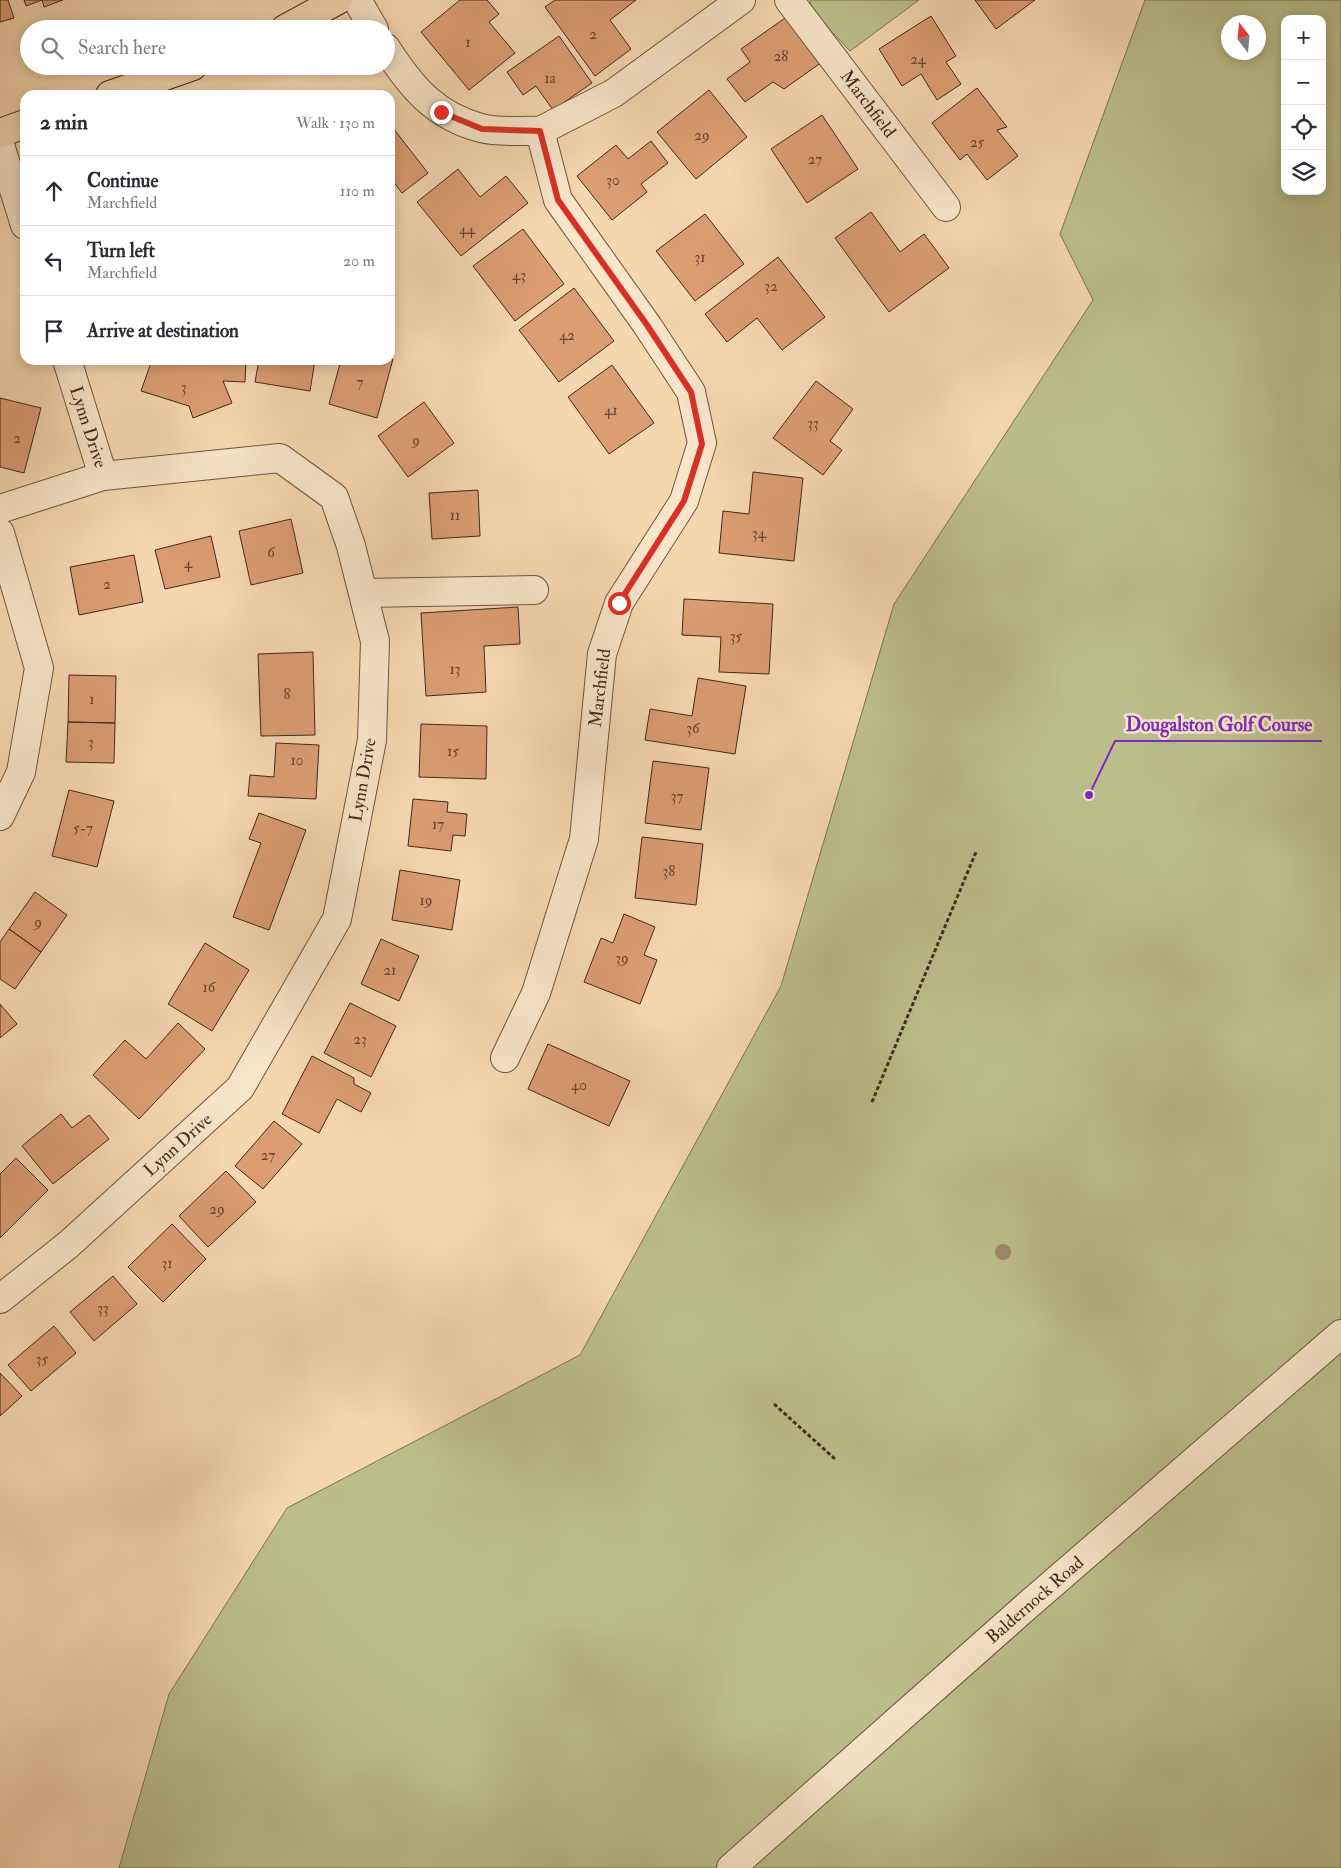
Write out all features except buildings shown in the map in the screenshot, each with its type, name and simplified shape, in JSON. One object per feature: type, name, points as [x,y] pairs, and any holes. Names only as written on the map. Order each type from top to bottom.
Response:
[{"type":"main road","points":[[301,20],[338,0]]},
{"type":"main road","points":[[124,90],[167,75]]},
{"type":"main road","points":[[0,133],[20,126]]},
{"type":"street","points":[[357,0],[369,20]]},
{"type":"street","points":[[395,62],[407,81],[441,112],[482,129],[540,131],[614,93],[742,0]]},
{"type":"street","name":"Marchfield","points":[[789,0],[946,207]]},
{"type":"street","name":"Marchfield","points":[[505,1058],[536,993],[584,839],[602,654],[619,603],[684,501],[702,444],[691,392],[647,325],[558,200],[540,131]]},
{"type":"street","points":[[0,145],[20,209]]},
{"type":"street","name":"Lynn Drive","points":[[0,1299],[69,1244],[240,1088],[337,919],[372,740],[375,640],[351,546],[334,497],[280,458],[103,476],[69,365]]},
{"type":"street","points":[[0,509],[103,476]]},
{"type":"street","points":[[0,533],[39,668],[21,772],[0,816]]},
{"type":"street","points":[[363,593],[534,590]]},
{"type":"street","name":"Baldernock Road","points":[[731,1868],[1028,1605],[1341,1334]]},
{"type":"path","points":[[872,1102],[976,852]]},
{"type":"path","points":[[774,1404],[835,1459]]},
{"type":"green space","points":[[810,0],[919,0],[850,51],[811,10]]},
{"type":"green space","points":[[1145,0],[1341,0],[1341,1868],[119,1868],[169,1694],[287,1508],[580,1355],[781,986],[894,604],[1093,300],[1060,234]]},
{"type":"place","name":"Dougalston Golf Course","points":[[1089,795]]},
{"type":"route","points":[[441,112],[482,129],[540,131],[558,200],[647,325],[691,392],[702,444],[684,501],[619,603]]}]
